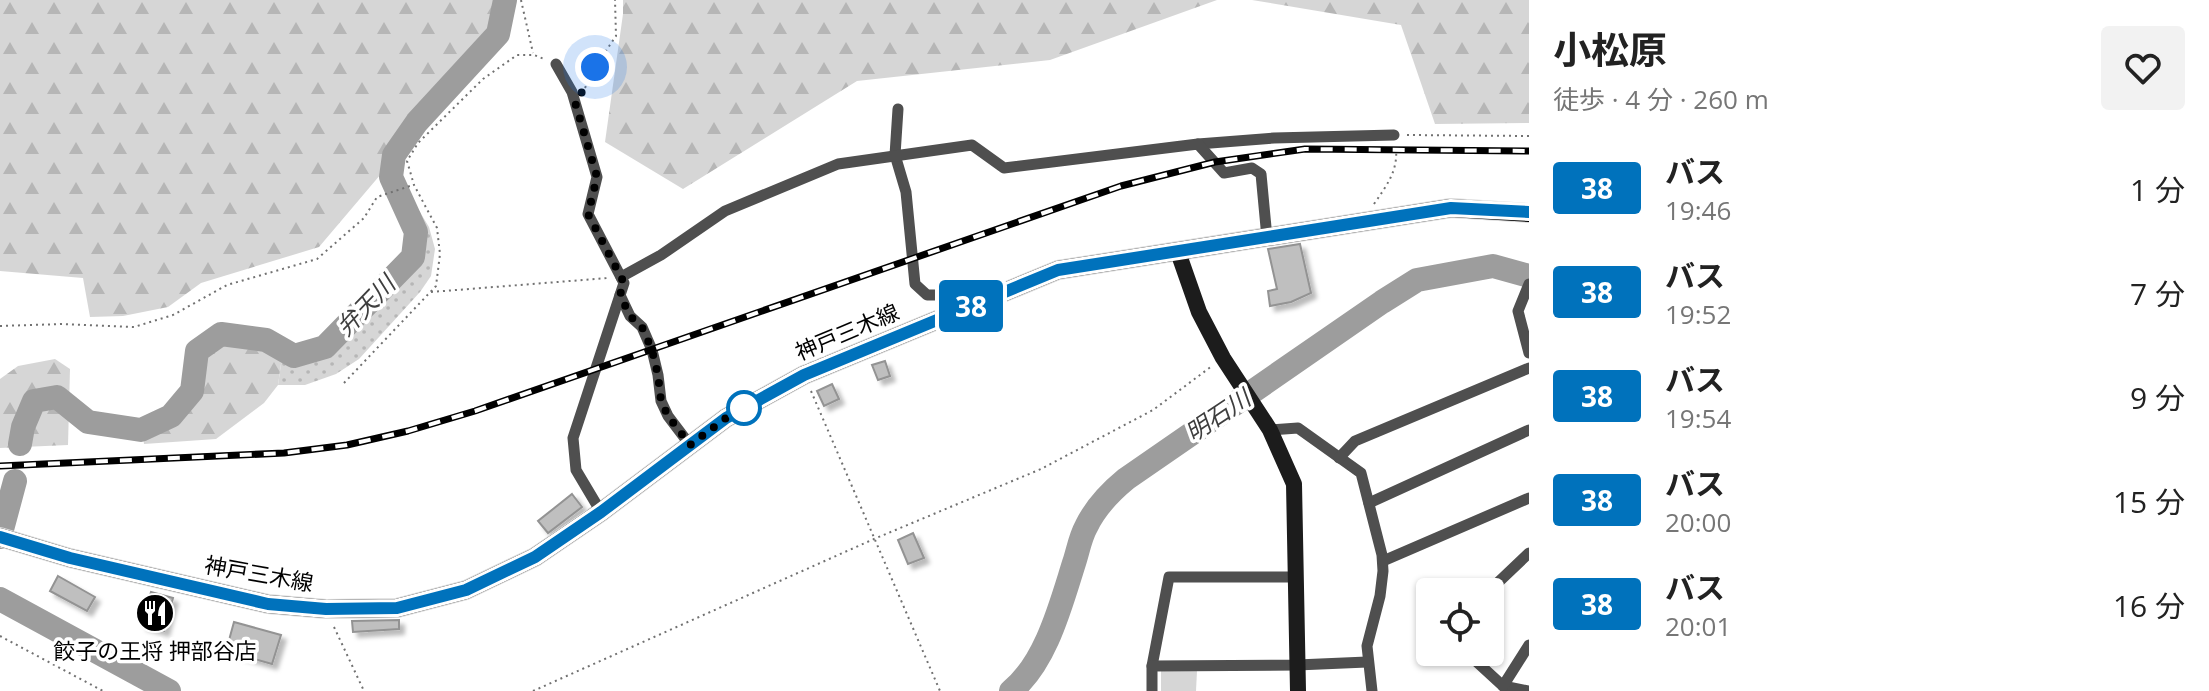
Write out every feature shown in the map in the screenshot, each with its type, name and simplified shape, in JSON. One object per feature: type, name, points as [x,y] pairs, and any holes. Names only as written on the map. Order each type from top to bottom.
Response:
[{"type":"main road","name":"神戸三木線","points":[[7,539],[70,558],[268,604],[326,609],[397,608],[466,590],[535,557],[601,512],[726,418],[804,375],[1058,270],[1451,208],[1529,213]]},
{"type":"street","points":[[556,64],[572,92],[597,177],[588,214],[624,283],[573,438],[576,470],[601,512]]},
{"type":"street","points":[[898,109],[895,155],[906,192],[915,284],[927,295],[947,295],[983,285],[990,298]]},
{"type":"street","points":[[621,277],[661,255],[725,211],[838,164],[972,145],[1004,168],[1198,144],[1287,137],[1394,135]]},
{"type":"street","points":[[1198,144],[1224,173],[1252,168],[1261,174],[1267,238]]},
{"type":"street","points":[[1178,252],[1199,312],[1223,358],[1270,430],[1294,484],[1298,691]]},
{"type":"street","points":[[1529,284],[1518,311],[1529,353]]},
{"type":"street","points":[[620,295],[630,316],[642,327],[652,350],[661,401],[668,416],[690,445]]},
{"type":"street","points":[[1339,458],[1355,441],[1529,368]]},
{"type":"street","points":[[1270,430],[1298,428],[1361,473],[1383,561],[1380,596],[1367,646],[1372,691]]},
{"type":"street","points":[[1369,503],[1529,430]]},
{"type":"street","points":[[1383,561],[1529,498]]},
{"type":"street","points":[[1503,578],[1529,553]]},
{"type":"street","points":[[1152,691],[1152,666],[1169,577],[1297,577]]},
{"type":"street","points":[[1503,686],[1529,645]]},
{"type":"street","points":[[1152,666],[1367,662]]},
{"type":"street","points":[[1481,666],[1503,686],[1528,691]]},
{"type":"path","points":[[521,0],[534,55]]},
{"type":"path","points":[[575,102],[616,36],[615,0]]},
{"type":"path","points":[[344,383],[436,286],[440,254],[437,228],[414,185],[407,161],[418,143],[483,79],[517,55],[534,55],[556,64]]},
{"type":"path","points":[[1373,220],[1372,207],[1392,177],[1397,160],[1394,135],[1529,136]]},
{"type":"path","points":[[0,326],[62,324],[134,327],[173,315],[227,285],[317,259],[364,218],[377,197],[414,185]]},
{"type":"path","points":[[430,292],[621,277]]},
{"type":"path","points":[[533,691],[874,539],[1041,469],[1153,410],[1223,358]]},
{"type":"path","points":[[804,375],[940,691]]},
{"type":"path","points":[[326,609],[364,691]]},
{"type":"path","points":[[0,636],[103,691]]},
{"type":"green space","points":[[0,0],[504,0],[476,62],[319,247],[201,283],[168,307],[123,316],[90,317],[83,278],[0,271]]},
{"type":"green space","points":[[623,0],[1217,0],[1050,60],[857,81],[683,189],[605,142]]},
{"type":"green space","points":[[1252,0],[1529,0],[1529,123],[1435,124],[1401,25]]},
{"type":"green space","points":[[407,191],[429,227],[435,249],[431,276],[359,359],[336,374],[305,385],[278,385],[282,357],[301,362],[340,344],[403,280],[419,251],[420,231],[402,195]]},
{"type":"green space","points":[[221,341],[259,343],[282,357],[278,385],[264,403],[216,439],[144,444],[143,436],[179,421],[197,391],[201,360]]},
{"type":"green space","points":[[55,359],[70,369],[68,445],[0,448],[0,379],[18,366]]},
{"type":"green space","points":[[1161,670],[1197,671],[1196,691],[1161,691]]},
{"type":"building","points":[[1300,244],[1311,293],[1291,302],[1270,306],[1268,291],[1277,289],[1268,249]]},
{"type":"building","points":[[885,361],[890,376],[878,380],[872,365]]},
{"type":"building","points":[[832,384],[839,399],[824,406],[817,391]]},
{"type":"building","points":[[572,494],[582,507],[548,533],[538,521]]},
{"type":"building","points":[[913,533],[924,558],[908,564],[898,540]]},
{"type":"building","points":[[58,576],[95,597],[87,611],[50,591]]},
{"type":"building","points":[[151,592],[173,598],[164,631],[142,625]]},
{"type":"building","points":[[399,620],[399,629],[353,632],[352,621]]},
{"type":"building","points":[[234,622],[281,635],[272,664],[226,651]]},
{"type":"waterway","name":"弁天川","points":[[20,444],[23,427],[34,401],[57,397],[88,422],[141,430],[171,416],[192,391],[197,351],[221,334],[266,340],[294,356],[325,347],[413,257],[416,232],[391,177],[394,155],[417,122],[498,34],[505,0]]},
{"type":"waterway","name":"明石川","points":[[1011,691],[1034,665],[1043,649],[1058,614],[1084,531],[1103,501],[1126,479],[1417,280],[1493,266],[1529,276]]},
{"type":"waterway","name":"弁天川","points":[[0,537],[15,481]]},
{"type":"waterway","name":"明石川","points":[[0,599],[169,691]]},
{"type":"railway","points":[[0,466],[284,453],[347,445],[408,431],[475,411],[1121,186],[1215,162],[1305,149],[1529,151]]},
{"type":"bus line","name":"38","points":[[0,537],[70,558],[268,604],[326,609],[397,608],[466,590],[535,557],[601,512],[726,418],[804,375],[1058,270],[1451,208],[1529,212]]},
{"type":"place","name":"餃子の王将 押部谷店","points":[[155,613]]},
{"type":"route","points":[[595,67],[575,102],[597,177],[588,214],[624,283],[620,295],[630,316],[642,327],[652,350],[661,401],[668,416],[690,445],[726,418],[752,404],[744,408]]}]
